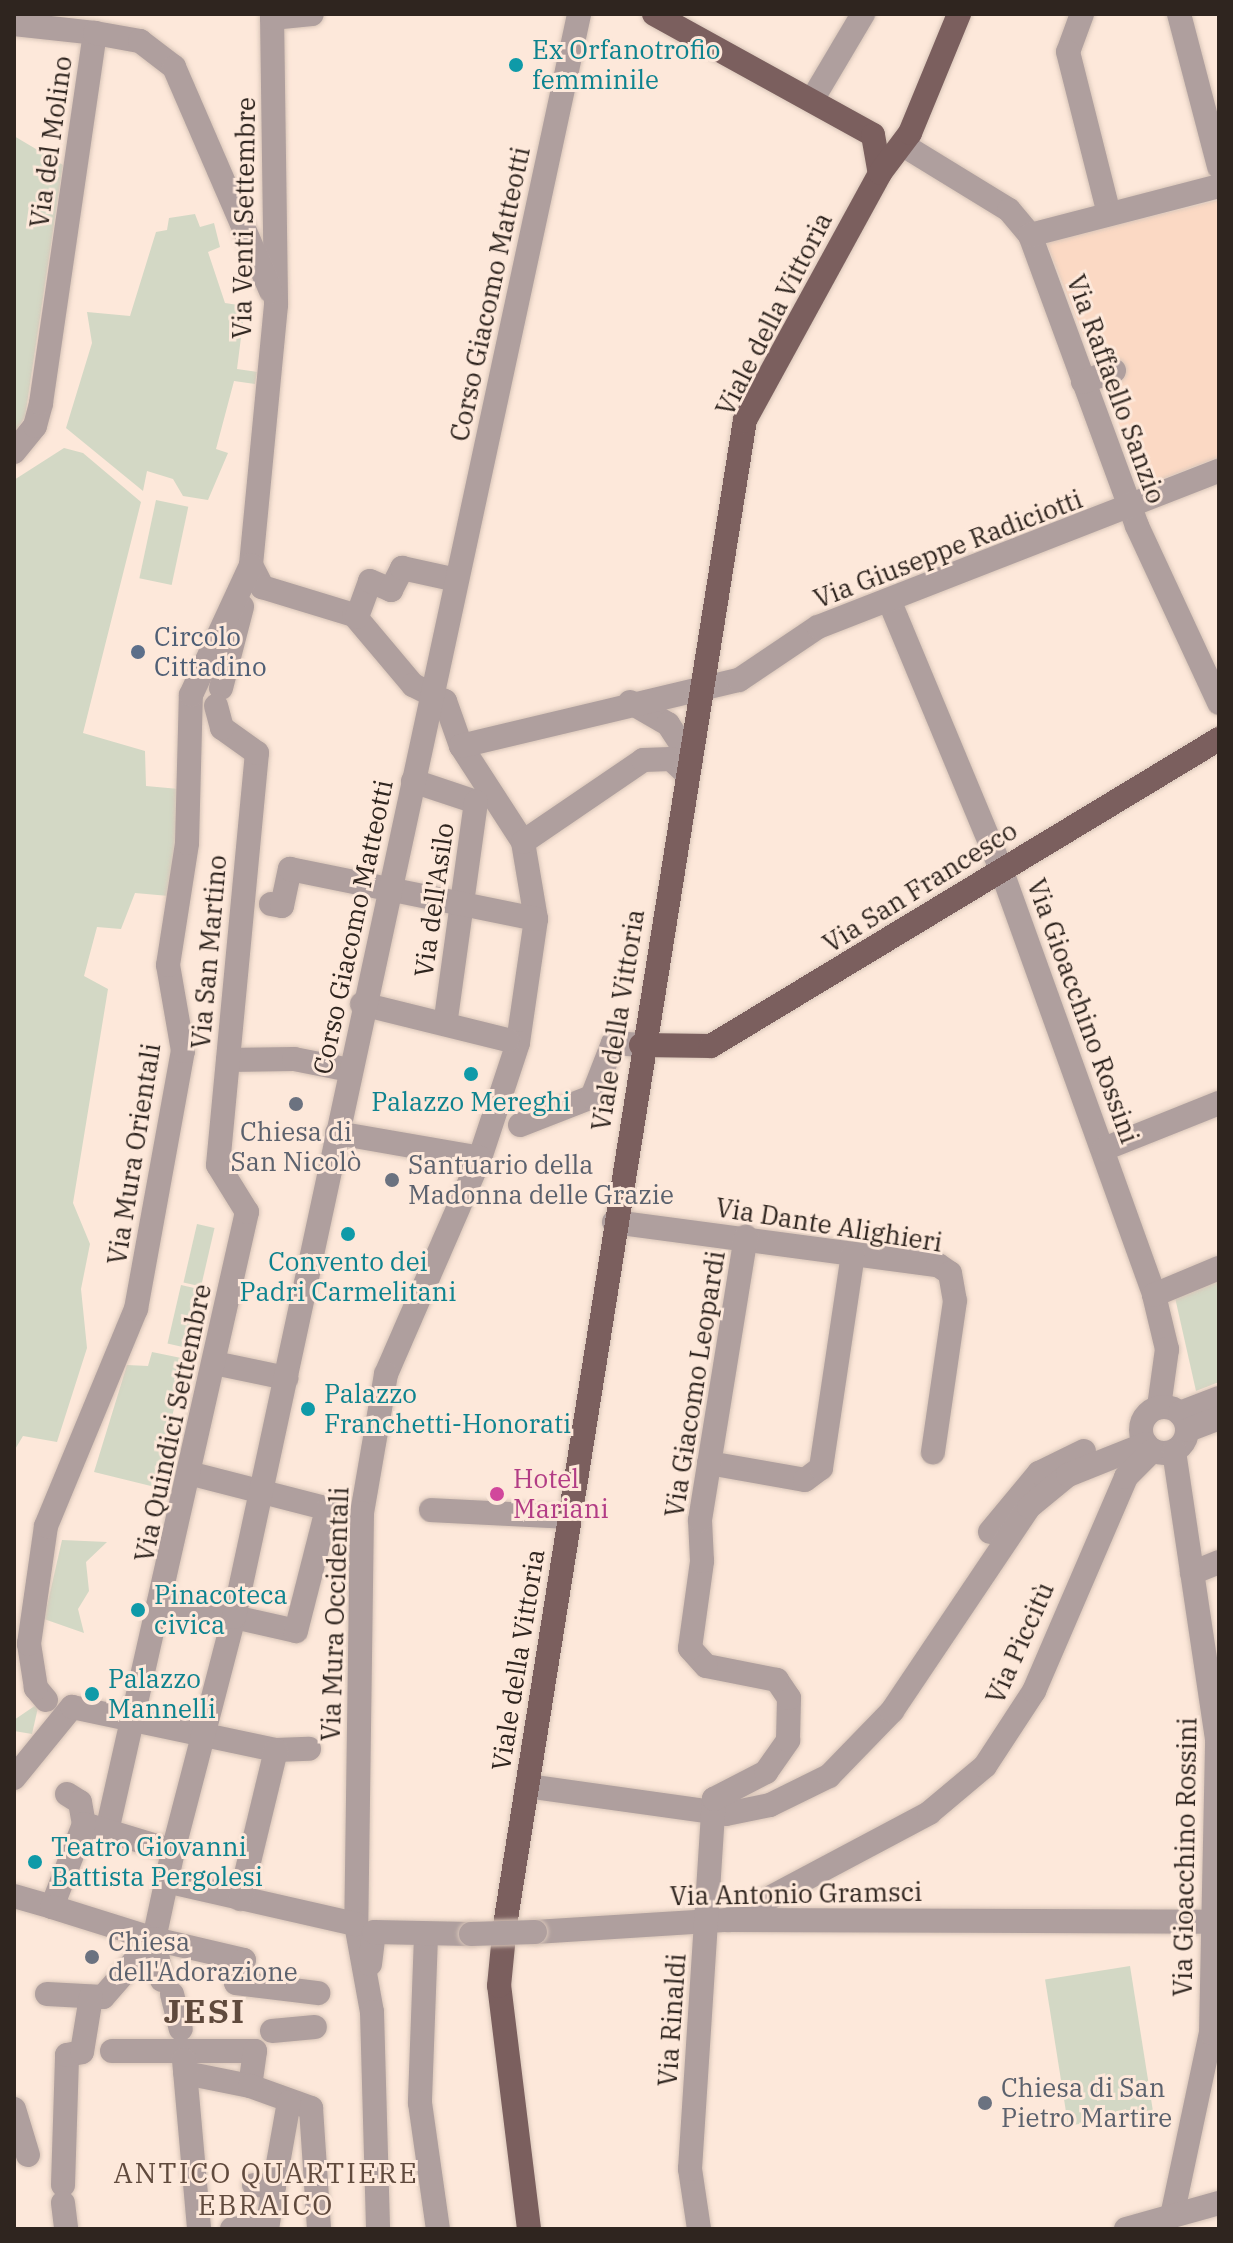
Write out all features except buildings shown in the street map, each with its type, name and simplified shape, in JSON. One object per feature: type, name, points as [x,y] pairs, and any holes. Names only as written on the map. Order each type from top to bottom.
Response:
[{"type":"main road","name":"Viale della Vittoria","points":[[529,2229],[499,1986],[641,1045],[703,689],[745,420],[880,173],[903,145],[959,14]]},
{"type":"main road","points":[[657,15],[873,135],[880,173]]},
{"type":"main road","points":[[873,135],[914,115]]},
{"type":"main road","name":"Via San Francesco","points":[[641,1045],[711,1046],[1219,739]]},
{"type":"street","points":[[272,16],[312,14]]},
{"type":"street","name":"Corso Giacomo Matteotti","points":[[154,1939],[173,1851],[234,1617],[362,1004],[433,692],[579,14]]},
{"type":"street","points":[[812,100],[863,14]]},
{"type":"street","points":[[1082,14],[1068,52],[1109,214]]},
{"type":"street","points":[[1179,14],[1219,167]]},
{"type":"street","name":"Via Venti Settembre","points":[[251,565],[276,305],[272,16]]},
{"type":"street","points":[[14,24],[95,33]]},
{"type":"street","name":"Via del Molino","points":[[14,452],[35,426],[41,403],[95,33],[140,41],[174,67],[276,305]]},
{"type":"street","name":"Via Raffaello Sanzio","points":[[903,145],[1009,210],[1030,235],[1131,508],[1219,703]]},
{"type":"street","points":[[1030,235],[1219,186]]},
{"type":"street","points":[[1083,382],[1114,371]]},
{"type":"street","name":"Via Giuseppe Radiciotti","points":[[461,746],[630,702],[739,680],[818,627],[1131,508],[1219,471]]},
{"type":"street","points":[[251,565],[262,587],[357,617],[413,685],[433,692]]},
{"type":"street","name":"Via Mura Orientali","points":[[54,1702],[29,1644],[46,1526],[136,1309],[183,1051],[168,965],[187,843],[191,695],[251,565]]},
{"type":"street","points":[[357,617],[370,581],[391,590],[402,568],[457,580]]},
{"type":"street","name":"Via San Martino","points":[[247,1212],[218,1165],[228,1060],[254,900],[257,753],[222,728],[219,697],[243,601],[262,587]]},
{"type":"street","name":"Via Gioacchino Rossini","points":[[889,600],[1001,869],[1104,1149],[1154,1295],[1167,1349],[1163,1432],[1192,1573],[1218,1739],[1215,2033],[1172,2216]]},
{"type":"street","name":"Via Mura Occidentali","points":[[378,2229],[365,1928],[360,1549],[369,1461],[386,1374],[480,1158],[518,1043],[536,919],[523,842],[461,746],[445,701],[433,692]]},
{"type":"street","points":[[630,702],[668,724],[689,767]]},
{"type":"street","points":[[523,842],[643,760],[671,759],[689,767]]},
{"type":"street","name":"Via dell'Asilo","points":[[413,781],[476,802],[445,1024]]},
{"type":"street","points":[[254,900],[282,906],[290,869],[536,919]]},
{"type":"street","points":[[362,1004],[508,1040]]},
{"type":"street","points":[[520,1125],[592,1097],[613,1043],[641,1045]]},
{"type":"street","points":[[228,1060],[294,1059],[350,1070]]},
{"type":"street","points":[[1104,1149],[1219,1103]]},
{"type":"street","points":[[337,1133],[480,1158]]},
{"type":"street","name":"Via Quindici Settembre","points":[[52,1907],[95,1828],[135,1716],[247,1212]]},
{"type":"street","name":"Via Dante Alighieri","points":[[614,1222],[746,1237],[938,1265],[955,1283],[933,1452]]},
{"type":"street","name":"Via Giacomo Leopardi","points":[[714,1806],[779,1759],[788,1740],[789,1698],[777,1680],[706,1666],[690,1648],[709,1463],[746,1237]]},
{"type":"street","points":[[709,1463],[805,1480],[821,1468],[853,1254]]},
{"type":"street","points":[[1154,1295],[1219,1268]]},
{"type":"street","points":[[214,1363],[286,1378]]},
{"type":"street","points":[[527,1786],[714,1806],[789,1796],[829,1776],[876,1732],[1029,1507],[1068,1475],[1163,1432],[1219,1398]]},
{"type":"street","points":[[1163,1432],[1219,1418]]},
{"type":"street","name":"Via Piccitù","points":[[717,1921],[929,1813],[985,1766],[1034,1691],[1126,1477],[1163,1432]]},
{"type":"street","points":[[163,1601],[296,1631],[330,1510],[189,1473]]},
{"type":"street","points":[[431,1510],[568,1517]]},
{"type":"street","points":[[1192,1573],[1219,1562]]},
{"type":"street","points":[[14,1778],[54,1702],[135,1716],[276,1750],[309,1749]]},
{"type":"street","points":[[240,1899],[276,1750]]},
{"type":"street","points":[[67,1794],[80,1802],[95,1828],[173,1851]]},
{"type":"street","name":"Via Rinaldi","points":[[699,2229],[690,2169],[717,1921],[714,1806]]},
{"type":"street","name":"Via Antonio Gramsci","points":[[166,1881],[365,1928],[426,1936],[717,1921],[1215,1922]]},
{"type":"street","points":[[772,1892],[767,1906],[775,1920]]},
{"type":"street","points":[[14,1896],[154,1939],[244,1960],[236,1983],[318,1993]]},
{"type":"street","points":[[426,1936],[420,2103],[438,2229]]},
{"type":"street","points":[[154,1939],[184,2056],[199,2229]]},
{"type":"street","points":[[47,1994],[91,1997],[112,1991],[154,1939]]},
{"type":"street","points":[[66,2229],[63,2194],[93,2052],[87,2024],[91,1997]]},
{"type":"street","points":[[93,2052],[184,2056],[315,2027]]},
{"type":"street","points":[[251,2089],[261,2041]]},
{"type":"street","points":[[184,2056],[251,2089],[311,2108],[319,2229]]},
{"type":"street","points":[[15,2102],[28,2155]]},
{"type":"street","points":[[232,2229],[267,2228],[264,2186],[289,2102]]},
{"type":"street","points":[[1126,2229],[1219,2203]]},
{"type":"shaded area","points":[[1219,200],[1219,457],[1144,486],[1046,242]]},
{"type":"green space","points":[[14,136],[63,165],[25,417],[14,434]]},
{"type":"green space","points":[[195,214],[200,227],[214,223],[220,247],[208,252],[225,303],[245,306],[237,369],[257,372],[255,384],[234,381],[216,449],[228,453],[208,500],[183,496],[173,479],[147,471],[143,491],[66,428],[92,343],[87,312],[130,316],[156,232],[167,230],[169,218]]},
{"type":"green space","points":[[64,448],[83,453],[141,502],[83,733],[145,751],[146,786],[179,789],[178,847],[169,896],[135,893],[121,929],[97,927],[84,976],[108,989],[73,1203],[90,1244],[81,1289],[87,1348],[57,1442],[23,1436],[14,1451],[14,480]]},
{"type":"green space","points":[[156,500],[188,507],[172,585],[139,578]]},
{"type":"green space","points":[[197,1224],[215,1228],[201,1287],[184,1282]]},
{"type":"green space","points":[[1219,1276],[1219,1382],[1196,1391],[1174,1293]]},
{"type":"green space","points":[[181,1285],[199,1289],[185,1348],[168,1343]]},
{"type":"green space","points":[[152,1352],[186,1359],[155,1487],[94,1472],[127,1365],[148,1366]]},
{"type":"green space","points":[[62,1540],[107,1542],[86,1562],[89,1591],[78,1609],[84,1633],[44,1619]]},
{"type":"green space","points":[[39,1703],[32,1734],[14,1731],[14,1720]]},
{"type":"green space","points":[[1130,1966],[1153,2112],[1068,2126],[1045,1979]]},
{"type":"place","name":"Ex Orfanotrofio femminile","points":[[516,65]]},
{"type":"place","name":"Circolo Cittadino","points":[[138,652]]},
{"type":"place","name":"Palazzo Mereghi","points":[[471,1074]]},
{"type":"place","name":"Chiesa di San Nicolò","points":[[296,1104]]},
{"type":"place","name":"Santuario della Madonna delle Grazie","points":[[392,1180]]},
{"type":"place","name":"Convento dei Padri Carmelitani","points":[[348,1234]]},
{"type":"place","name":"Palazzo Franchetti-Honorati","points":[[308,1409]]},
{"type":"place","name":"Hotel Mariani","points":[[497,1494]]},
{"type":"place","name":"Pinacoteca civica","points":[[138,1610]]},
{"type":"place","name":"Palazzo Mannelli","points":[[92,1694]]},
{"type":"place","name":"Teatro Giovanni Battista Pergolesi","points":[[35,1862]]},
{"type":"place","name":"Chiesa dell'Adorazione","points":[[92,1957]]},
{"type":"place","name":"Chiesa di San Pietro Martire","points":[[985,2103]]},
{"type":"district","name":"JESI","points":[[205,2011]]},
{"type":"district","name":"ANTICO QUARTIERE EBRAICO","points":[[266,2189]]}]
